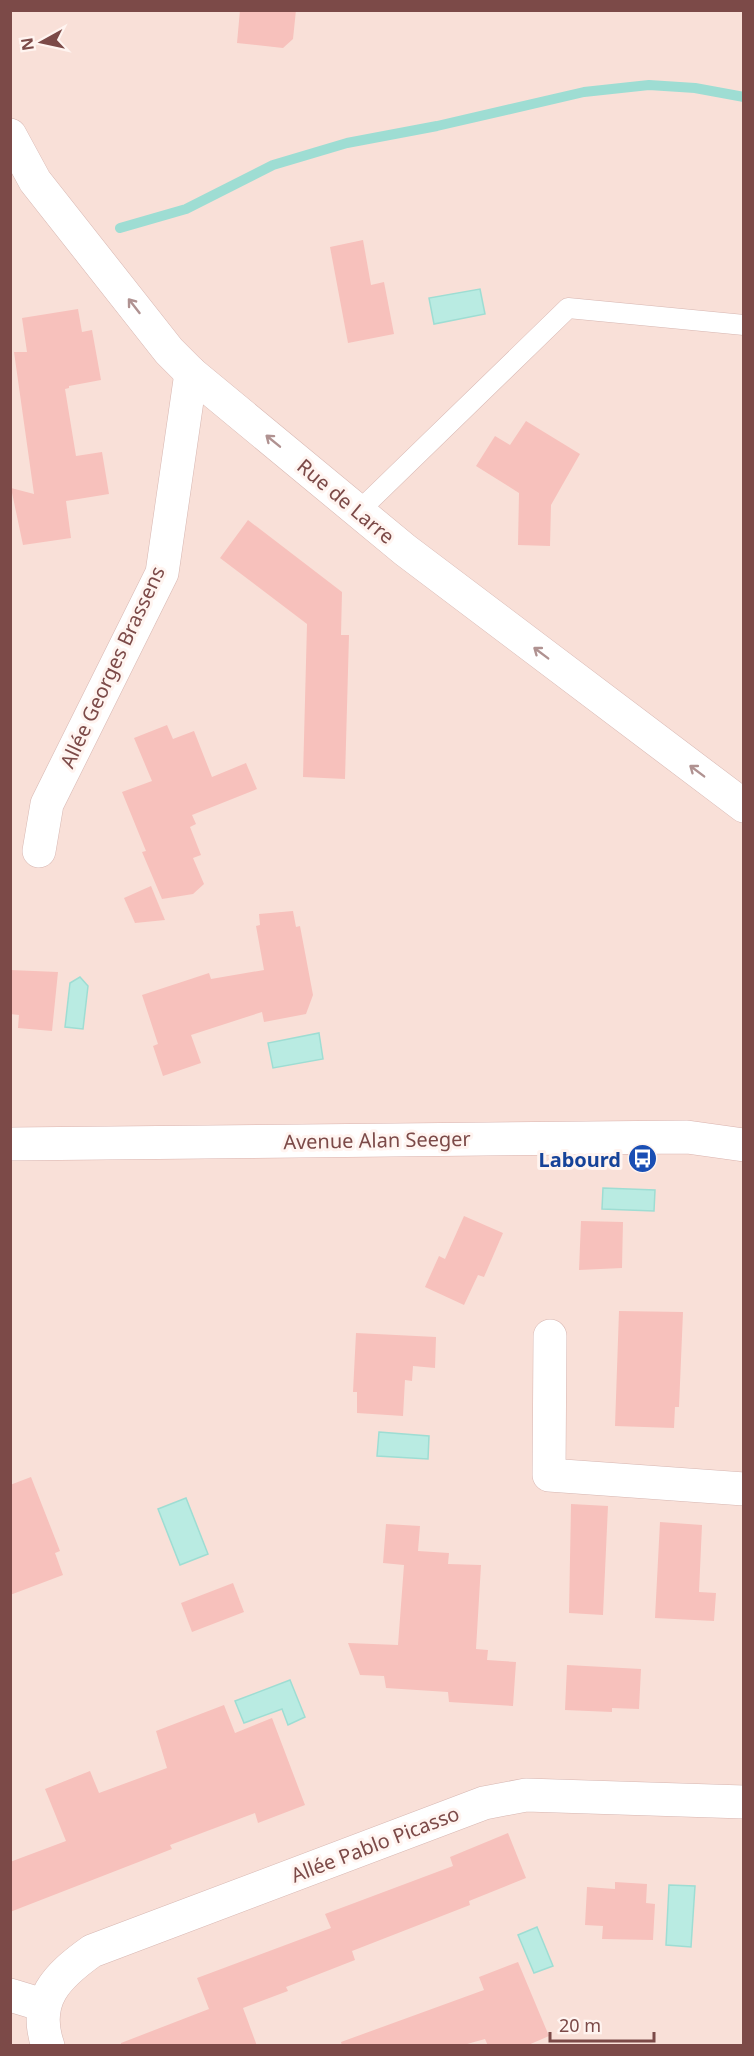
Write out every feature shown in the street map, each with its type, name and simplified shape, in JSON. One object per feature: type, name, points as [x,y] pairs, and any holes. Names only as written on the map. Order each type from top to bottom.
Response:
[{"type":"street","name":"Rue de Larre","points":[[10,135],[35,182],[169,351],[191,374],[414,557],[744,806]]},
{"type":"street","name":"Allée Georges Brassens","points":[[39,852],[47,804],[162,573],[191,374]]},
{"type":"street","name":"Avenue Alan Seeger","points":[[10,1144],[687,1137],[744,1145]]},
{"type":"street","points":[[550,1336],[549,1475],[744,1489]]},
{"type":"street","name":"Allée Pablo Picasso","points":[[43,2005],[63,1972],[92,1951],[484,1803],[526,1795],[744,1802]]},
{"type":"street","points":[[10,1995],[43,2005],[43,2032],[48,2046]]},
{"type":"lane","points":[[359,511],[568,308],[744,325]]},
{"type":"shaded area","points":[[11,11],[743,11],[743,2045],[11,2045]]},
{"type":"water","points":[[480,289],[485,314],[434,324],[429,298]]},
{"type":"water","points":[[80,977],[88,986],[83,1029],[65,1027],[70,983]]},
{"type":"water","points":[[319,1033],[323,1059],[273,1068],[268,1043]]},
{"type":"water","points":[[603,1188],[655,1190],[654,1211],[602,1209]]},
{"type":"water","points":[[379,1432],[429,1436],[428,1459],[377,1456]]},
{"type":"water","points":[[186,1498],[208,1554],[180,1565],[158,1509]]},
{"type":"water","points":[[290,1680],[305,1717],[288,1725],[282,1709],[244,1723],[235,1701]]},
{"type":"water","points":[[669,1885],[695,1886],[691,1947],[666,1945]]},
{"type":"water","points":[[537,1927],[553,1966],[534,1973],[518,1935]]},
{"type":"building","points":[[240,10],[296,10],[293,39],[283,48],[237,43]]},
{"type":"building","points":[[363,240],[371,285],[384,282],[394,334],[348,343],[330,247]]},
{"type":"building","points":[[78,309],[82,332],[92,330],[101,380],[69,386],[65,389],[76,456],[102,452],[109,494],[66,501],[71,538],[23,545],[11,488],[34,494],[14,352],[27,352],[22,318]]},
{"type":"building","points":[[526,421],[580,454],[551,505],[550,546],[518,545],[519,493],[476,466],[495,436],[510,445]]},
{"type":"building","points":[[248,520],[342,592],[341,635],[349,635],[345,779],[303,777],[307,624],[220,558]]},
{"type":"building","points":[[167,725],[173,739],[194,731],[212,777],[246,763],[257,789],[192,815],[196,824],[190,827],[201,855],[193,858],[204,884],[193,894],[162,899],[142,852],[146,851],[122,792],[152,781],[134,738]]},
{"type":"building","points":[[151,886],[165,920],[135,923],[124,898]]},
{"type":"building","points":[[293,911],[296,927],[300,926],[313,995],[306,1014],[264,1022],[262,1012],[191,1035],[201,1063],[163,1076],[153,1046],[158,1044],[142,995],[209,973],[211,979],[264,970],[256,926],[260,925],[259,914]]},
{"type":"building","points":[[10,970],[58,972],[52,1031],[18,1028],[19,1015],[10,1014]]},
{"type":"building","points":[[464,1216],[503,1233],[484,1277],[478,1275],[464,1305],[425,1287],[439,1256],[445,1259]]},
{"type":"building","points":[[581,1221],[623,1222],[622,1268],[579,1270]]},
{"type":"building","points":[[619,1311],[683,1312],[679,1407],[675,1407],[674,1428],[615,1426]]},
{"type":"building","points":[[356,1333],[436,1337],[435,1368],[413,1366],[412,1381],[405,1380],[403,1416],[357,1413],[357,1392],[353,1392]]},
{"type":"building","points":[[31,1477],[60,1551],[55,1553],[63,1575],[10,1595],[10,1485]]},
{"type":"building","points":[[571,1504],[608,1506],[603,1615],[569,1613]]},
{"type":"building","points":[[660,1522],[702,1525],[699,1592],[716,1593],[714,1621],[655,1618]]},
{"type":"building","points":[[386,1524],[420,1526],[418,1551],[449,1553],[448,1564],[481,1565],[476,1649],[488,1650],[487,1660],[516,1662],[513,1706],[449,1702],[448,1692],[386,1688],[384,1676],[360,1675],[348,1643],[398,1645],[404,1565],[383,1563]]},
{"type":"building","points":[[233,1583],[244,1612],[192,1632],[181,1603]]},
{"type":"building","points":[[567,1665],[641,1669],[639,1709],[612,1708],[612,1712],[565,1710]]},
{"type":"building","points":[[224,1705],[235,1733],[272,1718],[305,1805],[258,1823],[255,1813],[170,1845],[172,1849],[10,1912],[10,1862],[66,1841],[45,1789],[90,1771],[99,1793],[167,1768],[156,1731]]},
{"type":"building","points":[[508,1833],[526,1878],[469,1901],[470,1905],[352,1951],[355,1960],[286,1987],[288,1991],[243,2008],[257,2046],[121,2046],[121,2043],[209,2009],[197,1978],[331,1928],[325,1914],[453,1866],[450,1857]]},
{"type":"building","points":[[615,1882],[647,1884],[646,1903],[655,1904],[653,1940],[602,1939],[603,1926],[585,1925],[587,1887],[615,1889]]},
{"type":"building","points":[[518,1962],[549,2036],[526,2046],[488,2046],[485,2039],[460,2046],[342,2046],[341,2042],[484,1990],[479,1977]]},
{"type":"waterway","points":[[120,228],[186,209],[273,165],[347,143],[437,126],[584,92],[649,85],[695,88],[744,97]]},
{"type":"place","name":"Labourd","points":[[642,1159]]}]
